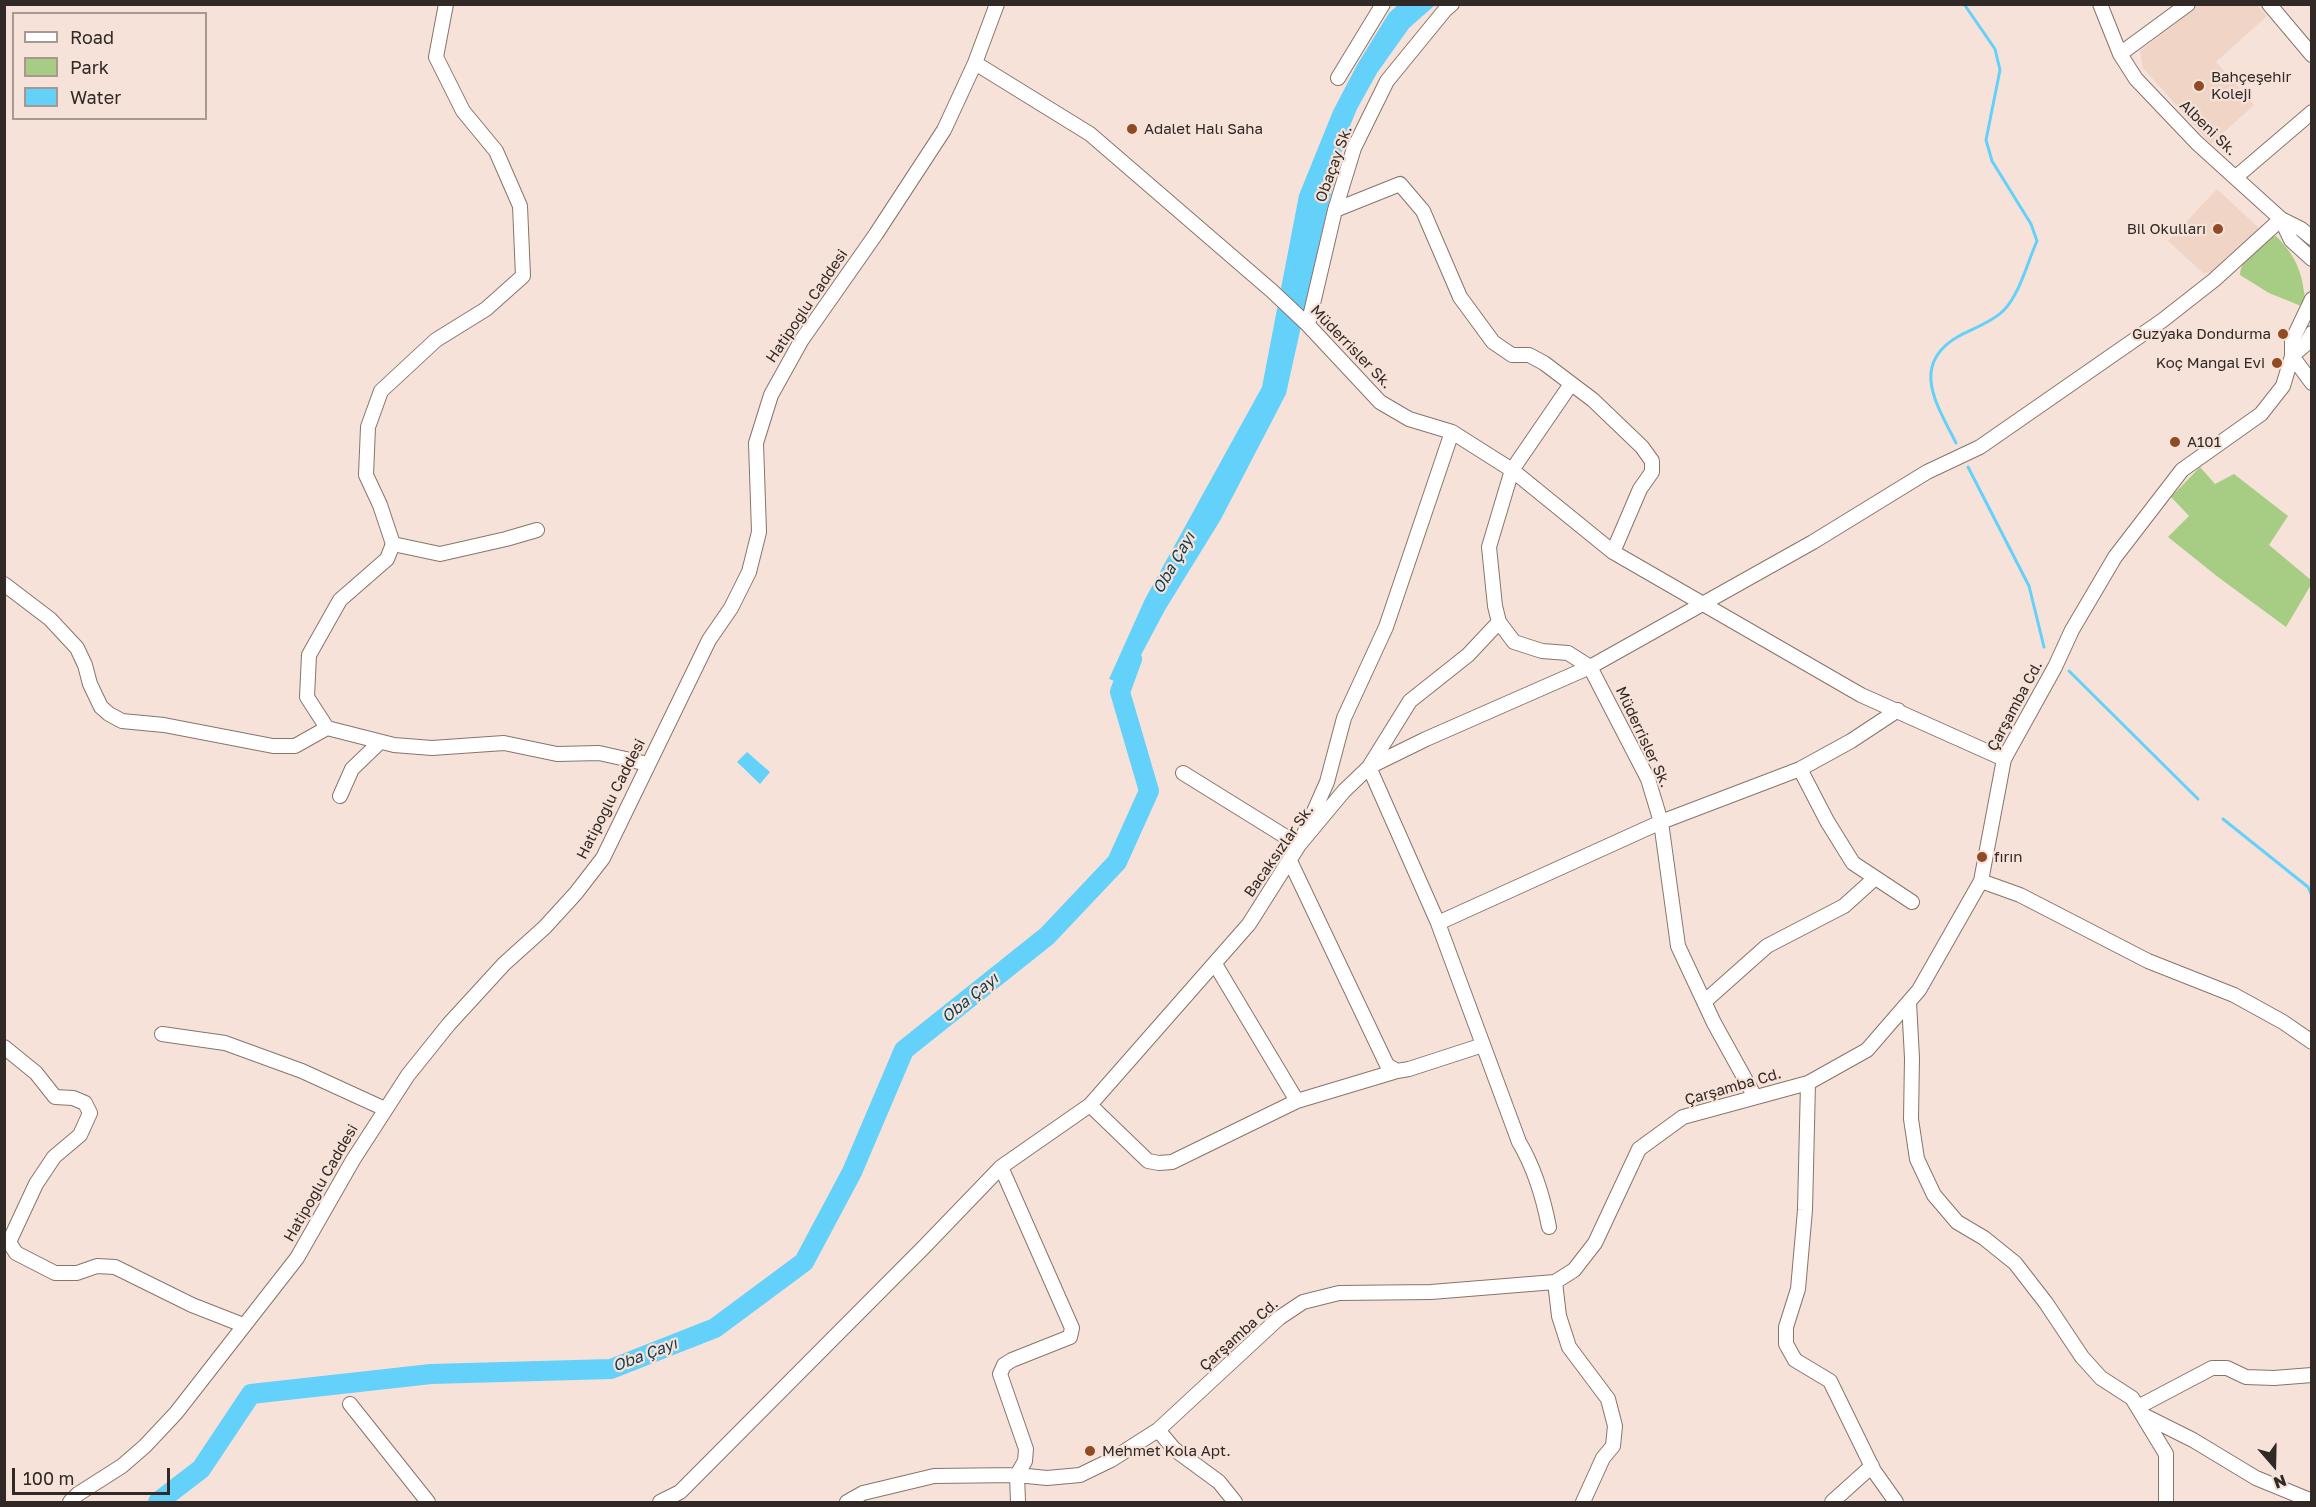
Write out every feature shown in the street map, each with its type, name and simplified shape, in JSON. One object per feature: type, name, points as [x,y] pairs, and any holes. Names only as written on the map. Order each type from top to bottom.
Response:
[{"type":"street","points":[[446,4],[436,57],[463,111],[496,151],[520,206],[523,276],[486,309],[436,340],[381,391],[368,427],[366,475],[380,505],[393,544],[387,559],[340,600],[309,655],[307,697],[327,728],[380,742],[432,748],[504,743],[557,754],[599,753],[648,764]]},
{"type":"street","name":"Hatipoğlu Caddesi","points":[[70,1503],[78,1494],[122,1466],[145,1446],[176,1413],[297,1258],[385,1109],[408,1075],[449,1024],[504,964],[545,927],[576,893],[603,858],[709,640],[731,608],[749,572],[759,532],[756,443],[771,395],[801,341],[876,234],[944,130],[975,63],[997,4]]},
{"type":"street","points":[[1338,78],[1383,4]]},
{"type":"street","name":"Obaçay Sk.","points":[[1308,325],[1335,210],[1354,148],[1387,81],[1452,4]]},
{"type":"street","name":"Albeni Sk.","points":[[2100,4],[2120,54],[2136,79],[2197,144],[2281,219],[2301,229],[2312,238]]},
{"type":"street","points":[[2120,54],[2188,4]]},
{"type":"street","points":[[2269,4],[2312,55]]},
{"type":"street","name":"Müderrisler Sk.","points":[[975,63],[1090,134],[1272,291],[1308,325],[1380,402],[1409,419],[1452,432],[1512,470],[1613,552],[1861,695],[2004,759]]},
{"type":"street","points":[[2236,177],[2312,112]]},
{"type":"street","points":[[1335,210],[1400,184],[1423,211],[1460,297],[1493,342],[1512,355],[1529,356],[1544,363],[1593,400],[1642,447],[1652,461],[1652,472],[1640,489],[1613,552]]},
{"type":"street","points":[[1549,1227],[1542,1192],[1532,1163],[1519,1142],[1438,923],[1369,767],[1590,666],[1813,542],[1927,472],[1980,447],[2163,320],[2214,280],[2281,219]]},
{"type":"street","name":"Albeni Sk.","points":[[2281,219],[2291,240],[2312,260]]},
{"type":"street","name":"Çarşamba Cd.","points":[[847,1503],[863,1493],[934,1476],[1017,1475],[1047,1478],[1080,1475],[1111,1461],[1158,1430],[1279,1318],[1303,1302],[1339,1293],[1431,1292],[1555,1282],[1574,1270],[1595,1243],[1639,1149],[1683,1117],[1808,1083],[1867,1050],[1919,990],[1981,881],[2004,759],[2055,667],[2072,630],[2115,557],[2182,470],[2261,414],[2283,386],[2292,356],[2292,341],[2312,299]]},
{"type":"street","name":"Çarşamba Cd.","points":[[2292,356],[2306,344],[2312,333]]},
{"type":"street","points":[[2292,356],[2312,382]]},
{"type":"street","points":[[1571,384],[1512,470],[1489,547],[1495,606],[1499,622],[1514,642],[1542,651],[1569,653],[1590,666]]},
{"type":"street","points":[[1183,773],[1299,845],[1327,782],[1344,718],[1386,627],[1452,432]]},
{"type":"street","points":[[393,544],[440,554],[537,530]]},
{"type":"street","points":[[4,584],[50,619],[77,648],[101,707],[122,721],[164,725],[273,746],[295,746],[327,728]]},
{"type":"street","name":"Bacaksızlar Sk.","points":[[660,1503],[680,1492],[1001,1167],[1090,1105],[1249,924],[1299,845],[1344,791],[1369,767],[1410,701],[1468,655],[1499,622]]},
{"type":"street","name":"Müderrisler Sk.","points":[[1590,666],[1648,779],[1661,822],[1678,946],[1704,1002],[1755,1097]]},
{"type":"street","points":[[1438,923],[1661,822],[1800,769],[1851,741],[1898,710]]},
{"type":"street","points":[[340,796],[352,769],[380,742]]},
{"type":"street","points":[[1800,769],[1852,863],[1912,902]]},
{"type":"street","points":[[1290,861],[1387,1065],[1397,1071]]},
{"type":"street","points":[[1704,1002],[1767,946],[1844,906],[1874,879]]},
{"type":"street","points":[[1981,881],[2020,895],[2148,961],[2234,995],[2283,1022],[2312,1042]]},
{"type":"street","points":[[1215,964],[1297,1101]]},
{"type":"street","points":[[1909,1002],[1912,1058],[1911,1119],[1917,1159],[1934,1195],[1957,1222],[1984,1238],[2015,1263],[2046,1303],[2082,1357],[2101,1378],[2132,1398],[2166,1454],[2166,1503]]},
{"type":"street","points":[[162,1034],[225,1043],[302,1071],[385,1109]]},
{"type":"street","points":[[1090,1105],[1148,1161],[1172,1162],[1297,1101],[1483,1045]]},
{"type":"street","points":[[4,1047],[36,1073],[56,1097],[73,1098],[85,1103],[90,1113],[80,1135],[54,1157],[36,1184],[9,1242],[16,1253],[55,1273],[77,1273],[97,1266],[114,1267],[192,1305],[243,1325]]},
{"type":"street","points":[[1808,1083],[1805,1210],[1798,1289],[1786,1327],[1786,1344],[1795,1360],[1830,1381],[1872,1466],[1896,1503]]},
{"type":"street","points":[[1001,1167],[1072,1328],[1070,1336],[1012,1360],[1004,1365],[1000,1374],[1026,1449],[1025,1461],[1017,1475],[1018,1503]]},
{"type":"street","points":[[1555,1282],[1559,1316],[1569,1347],[1608,1399],[1615,1426],[1613,1446],[1603,1458],[1583,1503]]},
{"type":"street","points":[[2141,1411],[2212,1368],[2227,1368],[2246,1377],[2274,1378],[2312,1375]]},
{"type":"street","points":[[350,1404],[428,1503]]},
{"type":"street","points":[[2141,1411],[2256,1478],[2312,1501]]},
{"type":"street","points":[[1158,1430],[1174,1449],[1219,1482],[1235,1503]]},
{"type":"street","points":[[1832,1503],[1872,1466]]},
{"type":"shaded area","name":"Bahçeşehir Koleji","points":[[2200,4],[2257,5],[2267,16],[2216,62],[2254,105],[2211,144],[2143,68],[2140,51]]},
{"type":"shaded area","points":[[2217,189],[2259,228],[2215,272],[2203,273],[2168,241]]},
{"type":"green space","points":[[2276,236],[2295,260],[2303,286],[2306,308],[2269,293],[2240,275],[2244,262],[2252,251],[2264,241]]},
{"type":"green space","points":[[2200,467],[2215,484],[2234,474],[2288,516],[2269,545],[2312,583],[2286,627],[2168,537],[2189,516],[2171,497]]},
{"type":"water","points":[[1398,5],[1435,5],[1409,28],[1377,73],[1357,109],[1345,138],[1286,394],[1221,519],[1165,610],[1125,685],[1109,679],[1145,599],[1262,387],[1299,195],[1333,111],[1357,65],[1389,13]]},
{"type":"water","points":[[747,752],[770,772],[760,784],[737,762]]},
{"type":"waterway","points":[[1956,443],[1935,400],[1931,372],[1935,359],[1944,347],[1959,336],[1988,322],[2003,311],[2019,287],[2037,241],[2031,224],[1992,161],[1986,140],[2000,70],[1995,49],[1964,4]]},
{"type":"waterway","points":[[1968,467],[2029,586],[2044,647]]},
{"type":"waterway","name":"Oba Çayı","points":[[158,1502],[201,1469],[251,1394],[431,1374],[611,1369],[715,1328],[804,1262],[852,1172],[904,1050],[1047,936],[1117,862],[1149,791],[1120,692],[1132,659]]},
{"type":"waterway","points":[[2069,671],[2198,799]]},
{"type":"waterway","points":[[2223,819],[2308,887],[2312,896]]},
{"type":"place","name":"Bahçeşehir Koleji","points":[[2199,86]]},
{"type":"place","name":"Adalet Halı Saha","points":[[1132,129]]},
{"type":"place","name":"Bil Okulları","points":[[2218,229]]},
{"type":"place","name":"Guzyaka Dondurma","points":[[2283,334]]},
{"type":"place","name":"Koç Mangal Evi","points":[[2277,363]]},
{"type":"place","name":"A101","points":[[2175,442]]},
{"type":"place","name":"fırın","points":[[1982,857]]},
{"type":"place","name":"Mehmet Kola Apt.","points":[[1090,1451]]}]
